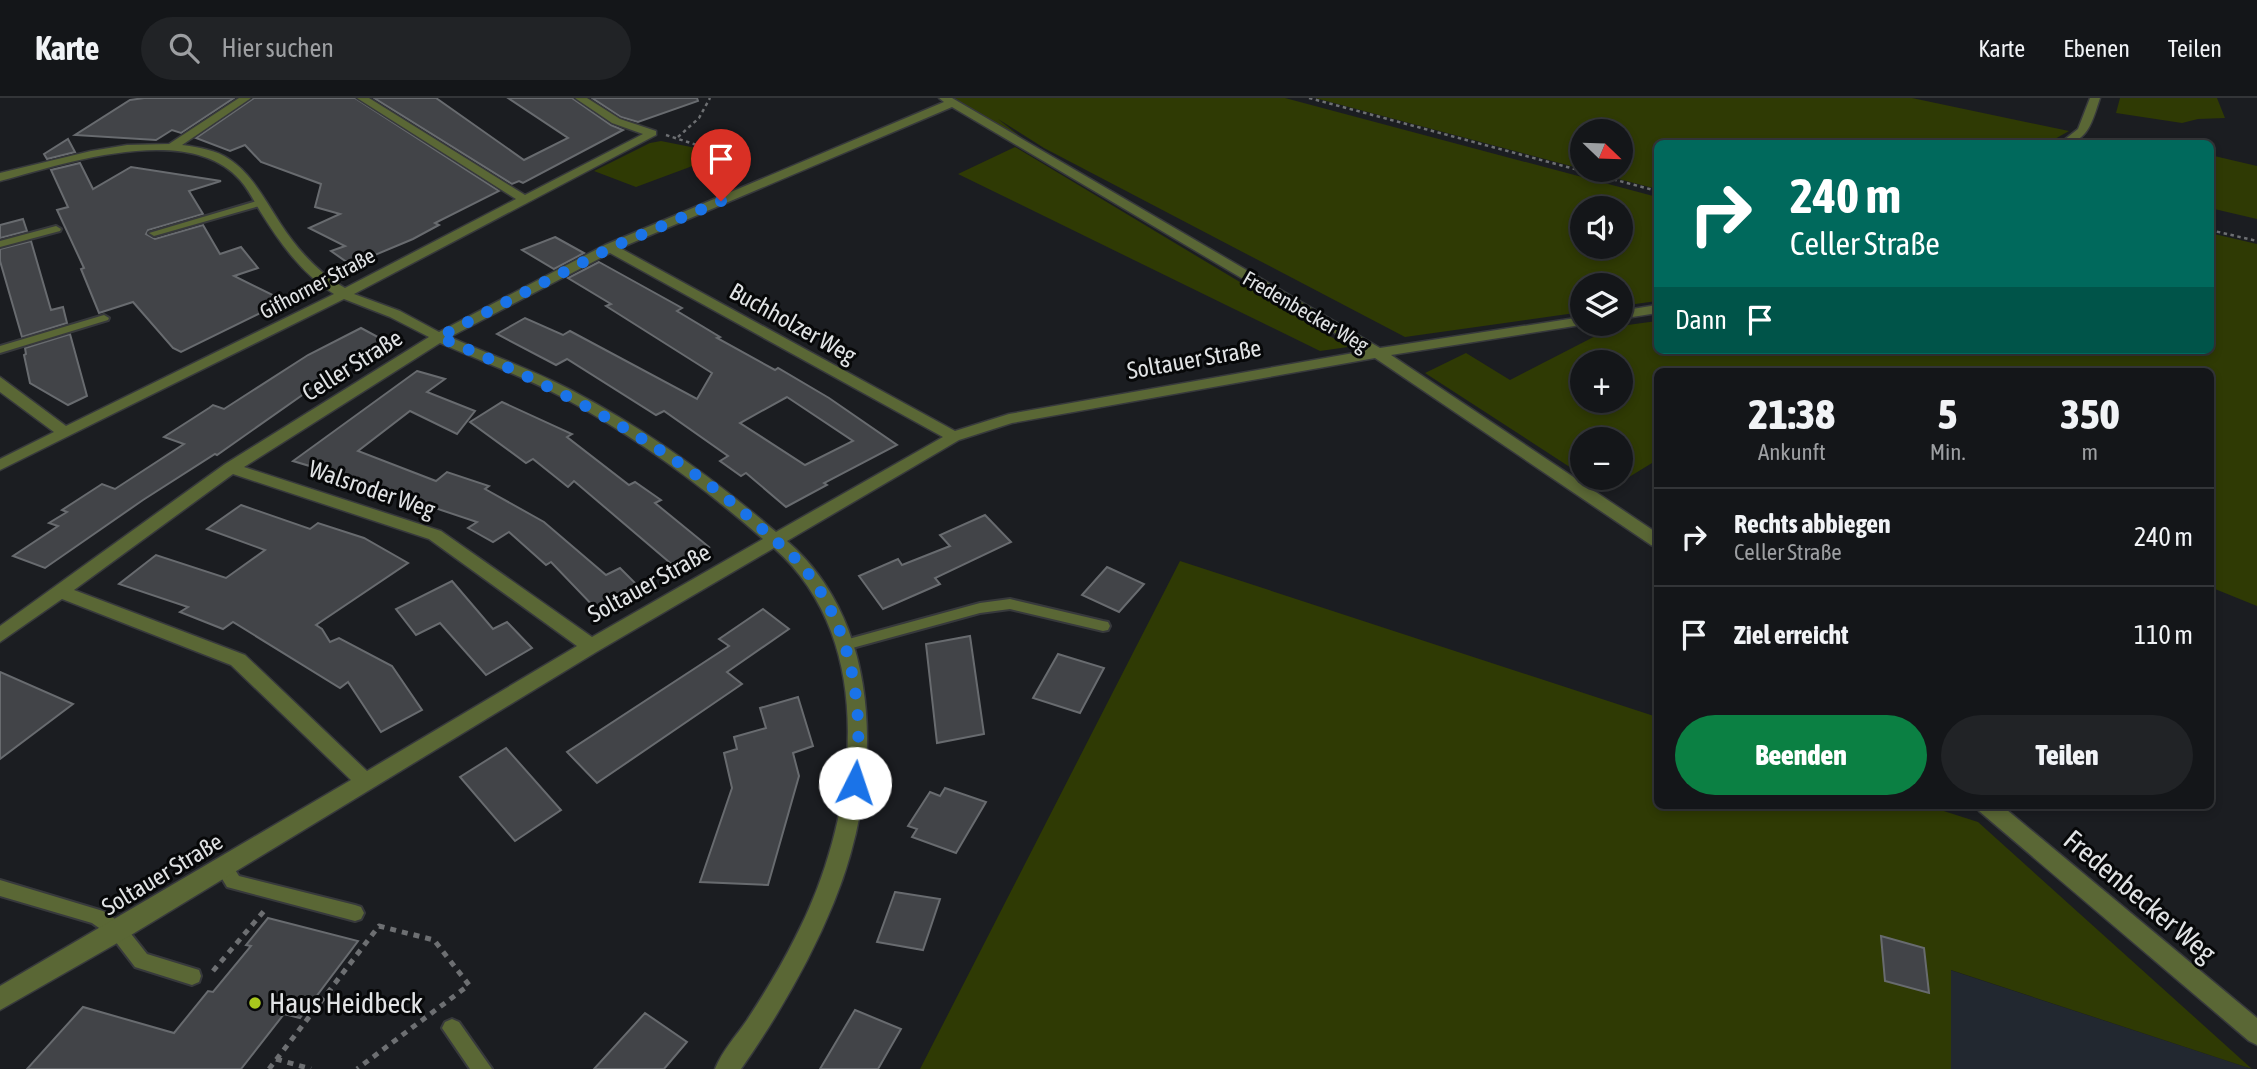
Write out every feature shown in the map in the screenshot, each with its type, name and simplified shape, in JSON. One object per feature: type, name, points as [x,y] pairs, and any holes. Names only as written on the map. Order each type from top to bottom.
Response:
[{"type":"street","points":[[171,149],[246,98]]},
{"type":"street","points":[[362,98],[525,200]]},
{"type":"street","points":[[580,98],[617,121],[652,133]]},
{"type":"street","points":[[2070,140],[2083,131],[2095,98]]},
{"type":"street","name":"Celler Straße","points":[[0,635],[231,468],[439,337],[610,248],[947,101]]},
{"type":"street","name":"Fredenbecker Weg","points":[[947,101],[1378,353],[1654,539]]},
{"type":"street","name":"Gifhorner Straße","points":[[0,465],[344,294],[652,133]]},
{"type":"street","points":[[0,177],[85,155],[171,149],[197,151],[225,160],[243,176],[295,256],[344,294],[392,313],[565,393],[632,431],[707,483],[810,575],[834,617],[845,645],[855,688],[858,743],[853,802],[834,877],[791,972],[727,1069]]},
{"type":"street","name":"Buchholzer Weg","points":[[610,248],[954,438]]},
{"type":"street","points":[[1633,313],[1654,309]]},
{"type":"street","name":"Soltauer Straße","points":[[0,999],[118,931],[591,646],[954,438],[1009,419],[1378,353],[1570,323]]},
{"type":"street","points":[[0,381],[2,386],[65,433]]},
{"type":"street","name":"Walsroder Weg","points":[[231,468],[435,535],[591,646]]},
{"type":"street","points":[[61,592],[238,660],[366,782]]},
{"type":"street","name":"Fredenbecker Weg","points":[[1991,809],[2257,1033]]},
{"type":"lane","points":[[154,233],[260,203]]},
{"type":"lane","points":[[0,244],[56,229]]},
{"type":"lane","points":[[0,350],[104,318]]},
{"type":"lane","points":[[845,645],[980,608],[1010,604],[1103,626]]},
{"type":"lane","points":[[224,867],[233,883],[355,913]]},
{"type":"lane","points":[[0,888],[97,917],[118,931],[141,961],[192,976]]},
{"type":"lane","points":[[452,1028],[482,1069]]},
{"type":"path","points":[[678,137],[699,118],[710,98]]},
{"type":"path","points":[[1309,98],[1654,190]]},
{"type":"path","points":[[652,133],[678,137],[716,154],[765,182]]},
{"type":"path","points":[[2214,231],[2257,241]]},
{"type":"path","points":[[192,976],[206,979],[278,894]]},
{"type":"path","points":[[269,1069],[379,926],[434,940],[469,985],[357,1069]]},
{"type":"path","points":[[276,1059],[311,1069]]},
{"type":"shaded area","points":[[1950,970],[2252,1069],[1951,1069]]},
{"type":"green space","points":[[954,98],[1285,98],[1570,174],[1570,182],[1601,182],[1654,196],[1654,301],[1633,304],[1633,273],[1570,273],[1570,314],[1405,337],[1044,148],[998,119],[1035,148]]},
{"type":"green space","points":[[1315,98],[1912,98],[2069,131],[2053,140],[1654,140],[1654,188],[1630,182],[1633,182],[1633,119],[1570,119],[1570,166]]},
{"type":"green space","points":[[2120,98],[2217,98],[2225,118],[2198,119],[2182,123],[2116,113]]},
{"type":"green space","points":[[661,141],[696,148],[714,158],[636,187],[594,171],[650,143]]},
{"type":"green space","points":[[1015,147],[1348,347],[1320,351],[958,174]]},
{"type":"green space","points":[[2214,156],[2257,166],[2257,219],[2214,209]]},
{"type":"green space","points":[[2214,234],[2257,244],[2257,606],[2214,589],[2214,368],[1654,368],[1654,462],[1633,475],[1633,427],[1570,427],[1570,467],[1425,373],[1466,353],[1510,380],[1596,336],[1633,336],[1633,324],[1654,321],[1654,354],[2214,354]]},
{"type":"green space","points":[[1180,561],[1654,716],[1654,809],[1937,809],[1978,822],[2252,1069],[1951,970],[1951,1069],[920,1069]]},
{"type":"building","points":[[234,98],[181,133],[172,130],[156,140],[75,135],[130,100]]},
{"type":"building","points":[[254,98],[355,98],[499,191],[435,223],[439,225],[413,239],[351,265],[331,251],[345,246],[309,228],[340,214],[315,207],[321,184],[261,162],[245,145],[230,151],[196,138]]},
{"type":"building","points":[[374,98],[436,98],[524,160],[568,138],[508,98],[572,98],[611,125],[623,130],[523,183],[519,181],[512,184]]},
{"type":"building","points":[[592,98],[697,98],[698,101],[638,122],[621,117]]},
{"type":"building","points":[[68,139],[75,152],[47,159],[44,154]]},
{"type":"building","points":[[80,163],[93,189],[131,167],[221,181],[189,191],[203,214],[148,230],[146,234],[155,239],[203,225],[220,254],[241,247],[258,268],[234,276],[285,301],[181,352],[173,348],[133,302],[99,313],[81,269],[84,268],[57,210],[68,207],[51,170]]},
{"type":"building","points":[[23,219],[27,231],[0,238],[0,225]]},
{"type":"building","points":[[555,237],[584,253],[554,269],[522,250]]},
{"type":"building","points":[[31,241],[51,310],[63,307],[67,323],[22,337],[0,261],[0,249]]},
{"type":"building","points":[[599,262],[682,308],[677,311],[720,337],[717,338],[775,370],[778,368],[829,398],[897,445],[824,483],[827,485],[786,507],[746,473],[741,476],[720,461],[728,456],[664,411],[656,415],[567,359],[556,365],[497,334],[525,318],[563,335],[570,331],[697,399],[712,373],[606,306],[611,304],[568,278]],"holes":[[[787,397],[853,441],[805,465],[740,423]]]},
{"type":"building","points":[[361,328],[389,343],[338,370],[217,455],[143,500],[45,568],[13,556],[58,526],[49,523],[67,512],[62,510],[102,484],[115,489],[184,444],[164,437],[213,405],[224,409],[308,355]]},
{"type":"building","points":[[70,334],[87,396],[68,405],[30,383],[24,355],[25,348]]},
{"type":"building","points":[[417,371],[445,379],[427,392],[475,411],[457,434],[410,411],[358,451],[436,481],[447,472],[489,486],[485,489],[544,522],[606,575],[620,568],[638,586],[597,610],[551,562],[546,565],[509,532],[493,542],[468,528],[477,522],[378,489],[370,494],[345,485],[353,479],[293,461]]},
{"type":"building","points":[[502,402],[572,434],[567,437],[629,485],[635,482],[661,500],[655,503],[709,547],[675,567],[574,481],[568,487],[533,459],[526,463],[470,422]]},
{"type":"building","points":[[241,505],[310,529],[318,523],[364,538],[408,563],[316,625],[330,642],[339,638],[392,666],[422,710],[381,732],[348,682],[340,688],[233,622],[223,629],[180,612],[188,607],[119,584],[156,555],[226,578],[265,550],[207,529]]},
{"type":"building","points":[[985,515],[1011,542],[935,578],[940,584],[883,609],[859,576],[898,559],[902,565],[950,546],[940,535]]},
{"type":"building","points":[[1107,567],[1144,584],[1119,612],[1082,595]]},
{"type":"building","points":[[452,581],[493,629],[507,622],[532,648],[486,675],[440,623],[416,635],[396,609]]},
{"type":"building","points":[[763,609],[789,629],[727,672],[742,684],[597,783],[567,752],[729,646],[719,639]]},
{"type":"building","points":[[970,636],[984,734],[937,743],[926,644]]},
{"type":"building","points":[[1058,654],[1104,668],[1080,713],[1033,698]]},
{"type":"building","points":[[0,672],[73,704],[0,759]]},
{"type":"building","points":[[798,697],[813,746],[793,753],[799,776],[768,885],[700,882],[732,788],[724,753],[737,749],[734,737],[766,728],[760,708]]},
{"type":"building","points":[[506,748],[561,810],[515,841],[460,777]]},
{"type":"building","points":[[945,788],[986,802],[956,853],[912,837],[917,829],[908,826],[930,792],[940,796]]},
{"type":"building","points":[[895,892],[940,899],[923,950],[877,942]]},
{"type":"building","name":"Haus Heidbeck","points":[[268,918],[358,941],[300,1018],[284,1014],[241,1069],[27,1069],[83,1007],[174,1033],[208,991],[213,992],[251,946],[246,945]]},
{"type":"building","points":[[1881,936],[1924,948],[1929,993],[1885,981]]},
{"type":"building","points":[[855,1010],[901,1029],[878,1069],[820,1069]]},
{"type":"building","points":[[645,1013],[687,1042],[664,1069],[594,1069]]},
{"type":"place","name":"Haus Heidbeck","points":[[255,1003]]},
{"type":"route","points":[[721,201],[610,248],[439,337],[565,393],[641,437],[676,459],[736,505],[798,562],[820,591],[845,645],[855,688],[858,765],[855,783]]}]
